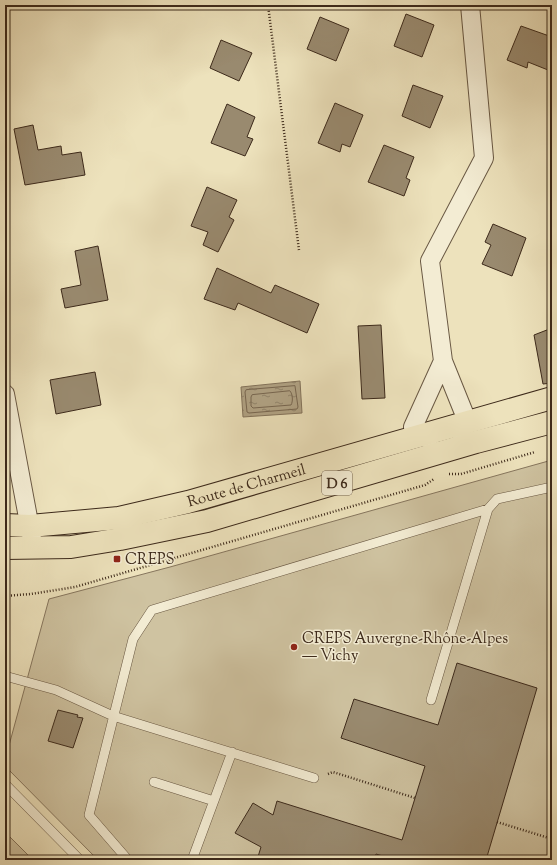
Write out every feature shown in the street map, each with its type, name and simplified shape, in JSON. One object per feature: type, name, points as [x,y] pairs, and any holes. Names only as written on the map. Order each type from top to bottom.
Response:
[{"type":"main road","name":"Route de Charmeil","points":[[13,533],[34,548],[71,547],[120,539],[207,521],[356,477],[472,433],[552,398]]},
{"type":"main road","name":"Route de Charmeil","points":[[13,533],[119,518],[188,502],[416,436],[472,433],[552,422]]},
{"type":"street","points":[[356,477],[376,462],[472,433],[443,361],[430,261],[484,158],[470,5]]},
{"type":"street","points":[[443,361],[413,427],[416,436],[448,440]]},
{"type":"street","points":[[5,394],[13,533]]},
{"type":"lane","points":[[432,700],[488,509],[497,499],[552,487]]},
{"type":"lane","points":[[128,860],[89,815],[133,639],[152,610],[488,509]]},
{"type":"lane","points":[[5,676],[56,690],[113,716],[314,778]]},
{"type":"lane","points":[[192,860],[232,752]]},
{"type":"lane","points":[[154,782],[214,801]]},
{"type":"lane","points":[[5,784],[80,860]]},
{"type":"path","points":[[268,5],[299,250]]},
{"type":"path","points":[[448,474],[461,474],[537,451]]},
{"type":"path","points":[[5,596],[31,594],[75,587],[425,485],[436,478]]},
{"type":"path","points":[[314,778],[333,772],[415,798]]},
{"type":"path","points":[[497,822],[552,839]]},
{"type":"shaded area","name":"CREPS Auvergne-Rhône-Alpes — Vichy","points":[[552,460],[552,860],[98,860],[5,766],[5,760],[49,599],[170,567]]},
{"type":"shaded area","points":[[5,832],[33,860],[5,860]]},
{"type":"water","points":[[300,381],[302,413],[243,417],[241,387]]},
{"type":"building","points":[[406,14],[434,25],[422,57],[394,46]]},
{"type":"building","points":[[320,17],[349,29],[336,61],[307,49]]},
{"type":"building","points":[[521,26],[552,37],[552,59],[548,70],[528,62],[527,68],[507,60]]},
{"type":"building","points":[[221,40],[252,53],[239,81],[210,68]]},
{"type":"building","points":[[413,85],[443,96],[430,128],[402,116]]},
{"type":"building","points":[[335,103],[363,115],[350,147],[342,144],[340,152],[318,143]]},
{"type":"building","points":[[227,104],[255,117],[247,137],[253,139],[245,156],[211,143]]},
{"type":"building","points":[[33,125],[38,150],[61,146],[62,155],[81,152],[85,175],[25,185],[14,129]]},
{"type":"building","points":[[384,145],[414,157],[406,178],[410,180],[404,196],[368,182]]},
{"type":"building","points":[[207,187],[237,200],[229,217],[234,220],[218,252],[203,245],[208,232],[191,226]]},
{"type":"building","points":[[493,224],[526,238],[512,276],[482,264],[491,245],[485,242]]},
{"type":"building","points":[[98,246],[108,300],[65,308],[61,289],[81,285],[75,251]]},
{"type":"building","points":[[217,268],[271,293],[275,285],[319,304],[307,333],[238,303],[235,310],[204,299]]},
{"type":"building","points":[[381,325],[385,398],[362,399],[358,326]]},
{"type":"building","points":[[552,328],[552,383],[543,384],[534,335]]},
{"type":"building","points":[[95,372],[101,405],[56,414],[50,380]]},
{"type":"building","points":[[457,663],[537,688],[486,860],[396,860],[376,854],[374,860],[257,860],[261,847],[235,833],[253,803],[273,815],[277,801],[402,840],[425,766],[341,738],[354,699],[438,725]]},
{"type":"building","points":[[58,710],[78,715],[77,717],[83,718],[73,748],[48,741]]},
{"type":"place","name":"CREPS","points":[[117,559]]},
{"type":"place","name":"CREPS Auvergne-Rhône-Alpes — Vichy","points":[[294,647]]}]
